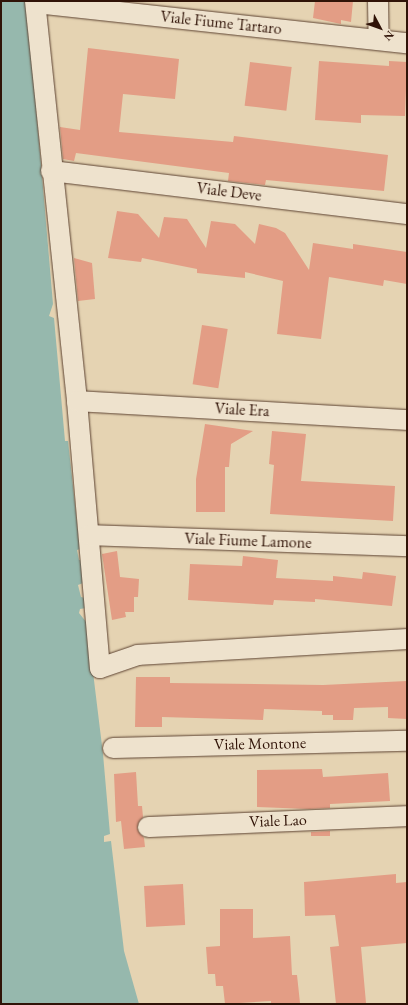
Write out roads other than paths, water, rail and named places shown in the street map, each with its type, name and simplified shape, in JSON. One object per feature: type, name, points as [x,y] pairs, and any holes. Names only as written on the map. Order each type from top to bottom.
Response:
[{"type":"street","points":[[378,1],[378,40]]},
{"type":"street","points":[[36,2],[51,171],[77,401],[100,668],[138,654],[407,639]]},
{"type":"street","name":"Viale Fiume Tartaro","points":[[36,2],[407,43]]},
{"type":"street","name":"Viale Deve","points":[[51,171],[407,214]]},
{"type":"street","name":"Viale Era","points":[[77,401],[407,420]]},
{"type":"street","name":"Viale Fiume Lamone","points":[[89,535],[407,546]]},
{"type":"street","name":"Viale Montone","points":[[113,748],[407,741]]},
{"type":"street","name":"Viale Lao","points":[[148,826],[407,816]]},
{"type":"water","points":[[1,1],[27,1],[53,304],[49,316],[54,318],[65,441],[68,441],[80,549],[77,550],[79,560],[82,560],[83,583],[78,585],[81,597],[85,598],[86,608],[80,609],[79,613],[87,623],[103,754],[110,834],[104,836],[104,842],[111,841],[124,951],[139,1004],[1,1004]]}]
